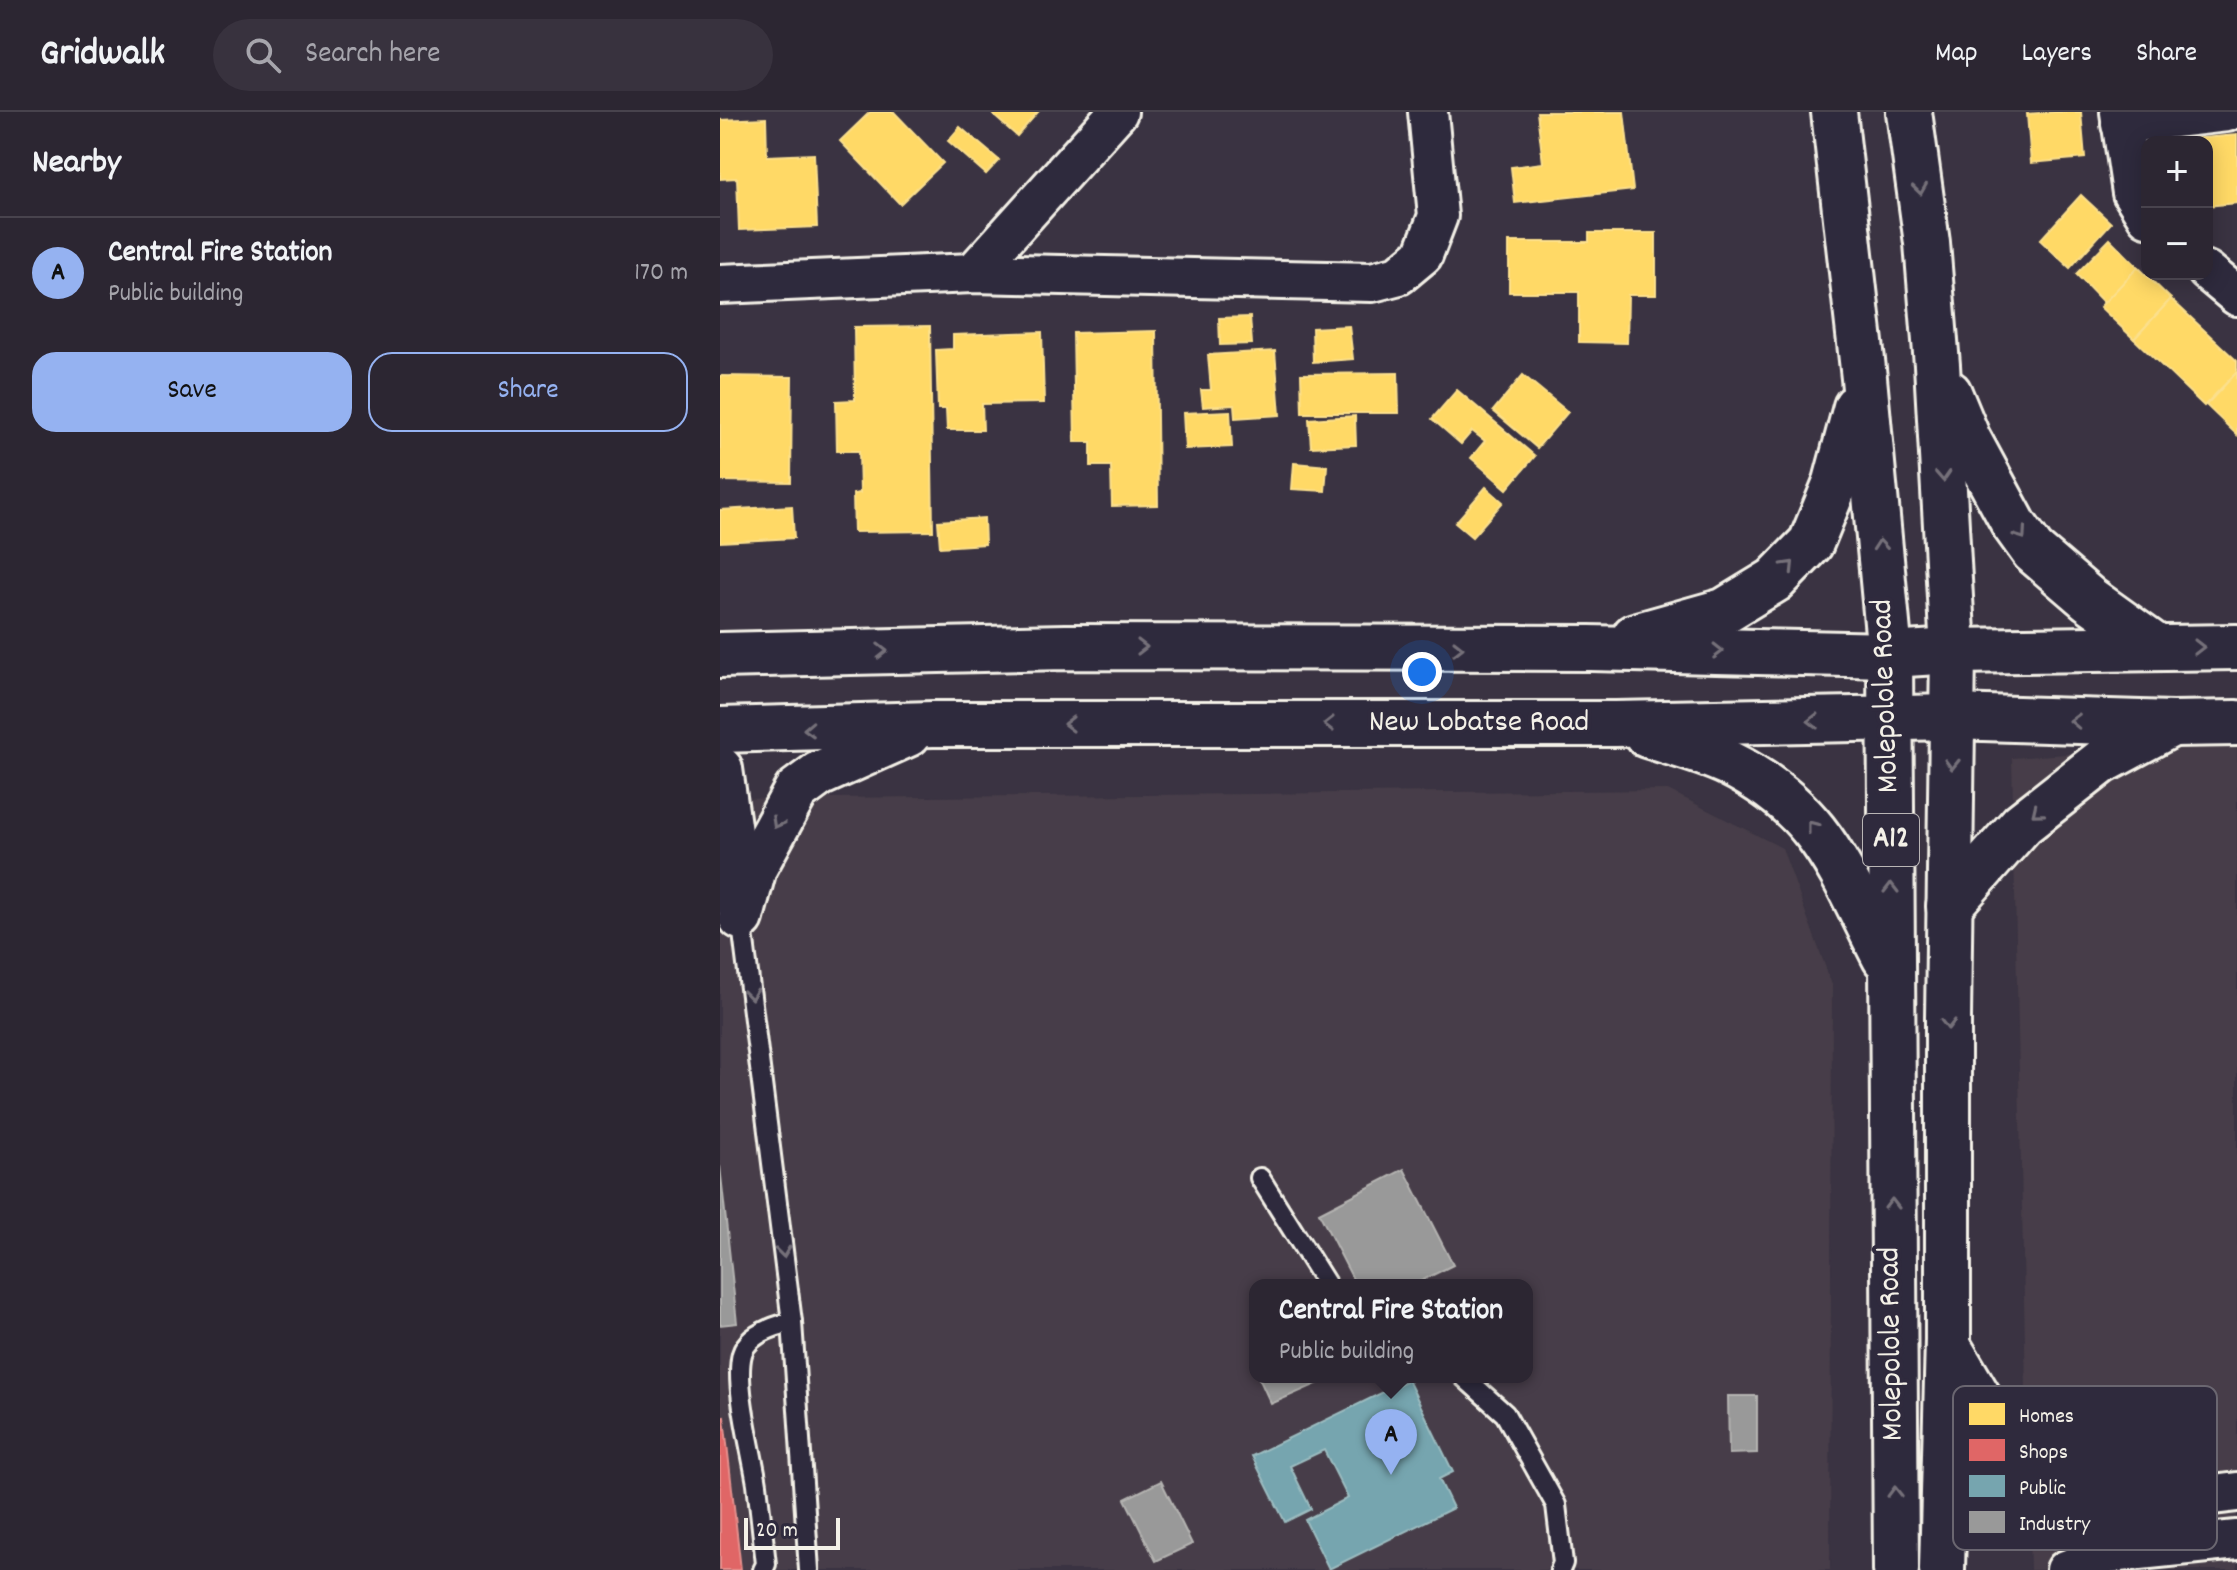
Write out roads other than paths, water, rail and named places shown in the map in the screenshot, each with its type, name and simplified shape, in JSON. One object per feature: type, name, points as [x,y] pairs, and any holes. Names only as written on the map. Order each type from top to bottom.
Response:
[{"type":"main road","name":"Molepolole Road","points":[[1834,112],[1864,378],[1890,655],[1896,1570]]},
{"type":"main road","name":"Molepolole Road","points":[[1909,112],[1927,243],[1937,365],[1953,651],[1948,1340],[1942,1570]]},
{"type":"main road","points":[[1937,365],[1968,439],[2015,526],[2033,551],[2089,599],[2156,647]]},
{"type":"main road","points":[[1590,648],[1724,611],[1775,580],[1811,543],[1836,482],[1864,378]]},
{"type":"main road","points":[[720,655],[1066,647],[1590,648],[1890,655],[1953,651],[2237,647]]},
{"type":"main road","name":"New Lobatse Road","points":[[720,730],[933,724],[1615,724],[1953,717],[2237,723]]},
{"type":"main road","points":[[741,917],[754,868],[796,791],[819,774],[933,724]]},
{"type":"main road","points":[[1615,724],[1725,761],[1764,782],[1807,819],[1852,887],[1890,967]]},
{"type":"main road","points":[[1949,906],[2022,824],[2101,762],[2172,724]]},
{"type":"main road","points":[[720,769],[741,917]]},
{"type":"street","points":[[973,273],[1118,112]]},
{"type":"street","points":[[720,284],[973,273],[1372,282],[1399,275],[1423,255],[1438,216],[1428,112]]},
{"type":"street","points":[[2141,208],[2132,193],[2120,118],[2227,112]]},
{"type":"street","points":[[2213,276],[2237,296]]},
{"type":"street","points":[[1948,1340],[1977,1386]]},
{"type":"street","points":[[2217,1494],[2237,1492]]},
{"type":"street","points":[[2217,1542],[2237,1540]]},
{"type":"street","points":[[2066,1570],[2110,1553],[2139,1550]]},
{"type":"lane","points":[[741,917],[792,1322],[809,1570]]},
{"type":"lane","points":[[1260,1178],[1323,1279]]},
{"type":"lane","points":[[763,1570],[766,1564],[741,1371],[743,1351],[759,1334],[792,1322]]},
{"type":"lane","points":[[1471,1383],[1505,1414],[1556,1505],[1563,1563],[1560,1570]]},
{"type":"place","name":"Central Fire Station","points":[[1391,1475]]}]
